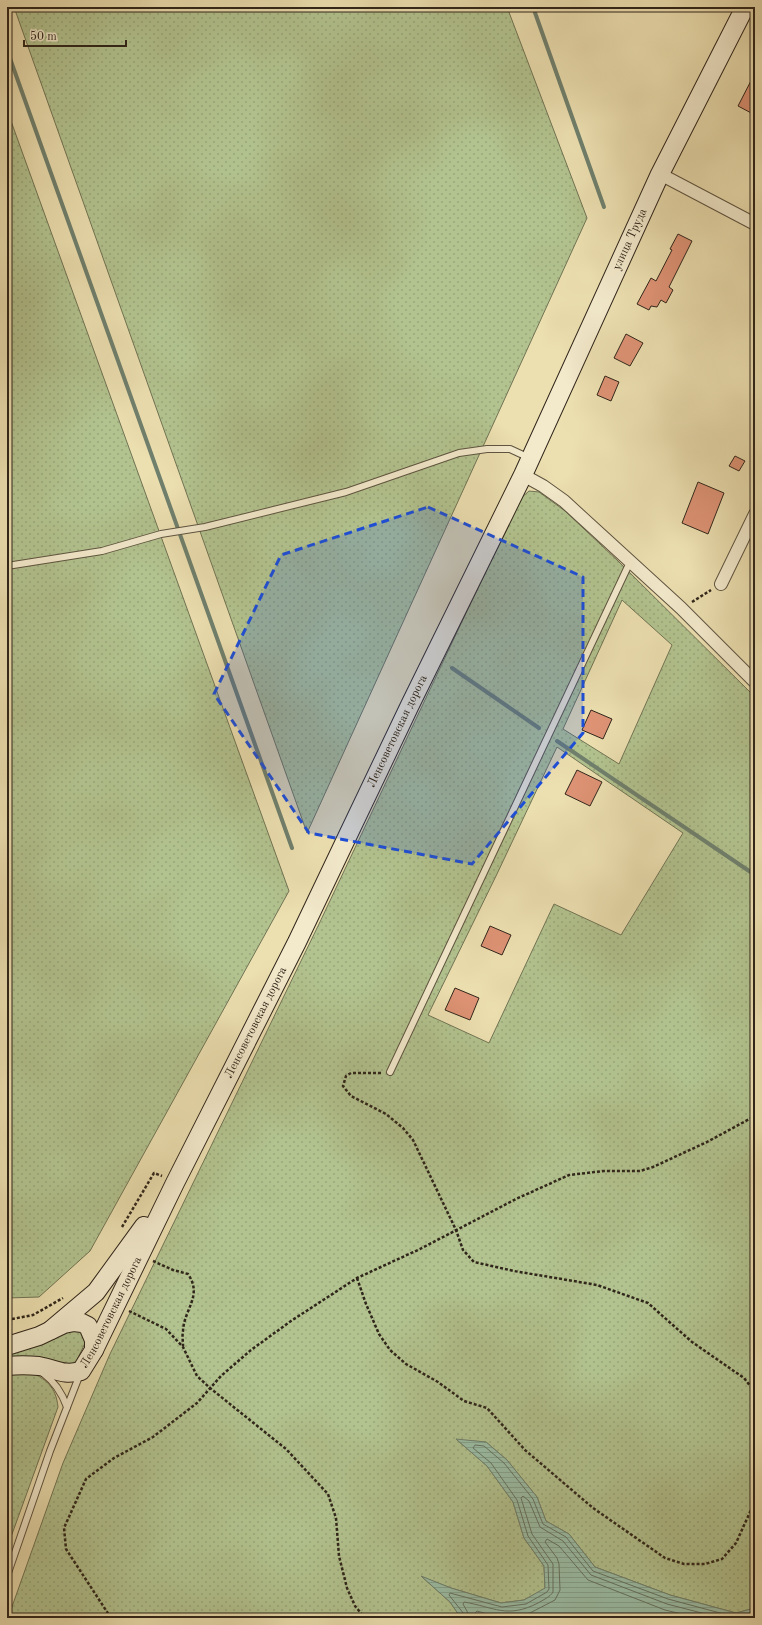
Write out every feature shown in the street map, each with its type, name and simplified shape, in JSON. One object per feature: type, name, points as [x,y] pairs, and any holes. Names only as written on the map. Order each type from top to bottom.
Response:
[{"type":"street","name":"улица Труда","points":[[523,475],[660,174],[745,7]]},
{"type":"street","points":[[660,174],[755,224]]},
{"type":"street","points":[[523,475],[543,486],[564,501],[681,608],[755,682]]},
{"type":"street","name":"Ленсоветовская дорога","points":[[81,1371],[94,1350],[175,1182],[297,942],[410,705],[523,475]]},
{"type":"street","points":[[717,587],[755,514]]},
{"type":"street","points":[[51,1330],[96,1292],[175,1182]]},
{"type":"street","points":[[7,1346],[39,1336],[64,1324],[74,1322],[82,1323],[88,1326],[92,1332],[94,1350]]},
{"type":"street","points":[[7,1366],[38,1366],[66,1374],[81,1371]]},
{"type":"lane","points":[[7,566],[102,551],[161,534],[205,527],[346,492],[459,453],[510,449],[523,455]]},
{"type":"lane","points":[[390,1072],[519,795],[630,562]]},
{"type":"lane","points":[[29,1366],[41,1371],[56,1385],[62,1394],[67,1407]]},
{"type":"lane","name":"Ленсоветовская дорога","points":[[7,1576],[81,1371]]},
{"type":"path","points":[[686,605],[717,587]]},
{"type":"path","points":[[390,1072],[351,1073],[346,1076],[343,1086],[351,1096],[386,1114],[403,1128],[413,1140],[456,1230],[463,1250],[474,1262],[514,1271],[597,1285],[648,1303],[692,1342],[744,1378],[755,1392]]},
{"type":"path","points":[[111,1618],[66,1549],[64,1528],[86,1479],[114,1458],[153,1437],[197,1403],[221,1376],[251,1350],[291,1320],[357,1278],[420,1249],[569,1175],[604,1171],[640,1171],[653,1167],[707,1142],[755,1116]]},
{"type":"path","points":[[122,1228],[154,1173],[175,1182]]},
{"type":"path","points":[[140,1256],[173,1270],[188,1274],[193,1282],[193,1296],[182,1330],[183,1347]]},
{"type":"path","points":[[357,1278],[379,1334],[390,1350],[406,1364],[438,1382],[464,1401],[487,1408],[525,1450],[593,1508],[665,1558],[684,1564],[705,1564],[722,1559],[736,1543],[755,1501]]},
{"type":"path","points":[[7,1320],[33,1315],[66,1296]]},
{"type":"path","points":[[116,1304],[166,1329],[183,1347],[197,1376],[286,1448],[328,1494],[336,1518],[339,1556],[346,1588],[355,1606],[365,1618]]},
{"type":"highlighted area","points":[[428,507],[583,577],[583,733],[472,864],[309,833],[214,694],[281,555]]},
{"type":"shaded area","points":[[14,7],[507,7],[587,218],[307,833]]},
{"type":"shaded area","points":[[7,110],[289,891],[90,1251],[39,1297],[7,1298]]},
{"type":"shaded area","points":[[529,491],[539,492],[565,511],[618,561],[755,697],[755,1608],[736,1613],[670,1595],[595,1567],[569,1534],[546,1521],[537,1497],[507,1460],[486,1442],[457,1440],[487,1466],[513,1502],[524,1538],[544,1566],[545,1589],[524,1600],[501,1603],[451,1588],[422,1577],[450,1602],[461,1618],[8,1618],[63,1463],[110,1354],[319,924],[520,499]],"holes":[[[622,600],[672,645],[619,764],[563,729]],[[557,747],[683,833],[621,935],[554,904],[489,1043],[428,1015]]]},
{"type":"shaded area","points":[[80,1327],[86,1341],[75,1364],[65,1365],[7,1357],[7,1352]]},
{"type":"shaded area","points":[[27,1371],[40,1377],[49,1384],[55,1394],[58,1407],[7,1548],[7,1372]]},
{"type":"water","points":[[456,1439],[486,1442],[507,1460],[537,1497],[546,1521],[569,1534],[595,1567],[670,1595],[736,1613],[755,1608],[755,1618],[461,1618],[450,1602],[421,1576],[451,1588],[501,1603],[524,1600],[545,1588],[544,1566],[524,1538],[513,1502],[487,1466]]},
{"type":"building","points":[[755,73],[755,115],[738,106]]},
{"type":"building","points":[[678,234],[692,241],[669,287],[673,290],[666,303],[661,300],[657,307],[651,306],[649,310],[637,304],[651,278],[656,281],[672,250],[670,249]]},
{"type":"building","points":[[626,334],[643,343],[630,366],[614,358]]},
{"type":"building","points":[[605,376],[619,382],[611,401],[597,395]]},
{"type":"building","points":[[735,456],[745,461],[739,471],[729,466]]},
{"type":"building","points":[[698,482],[724,493],[708,534],[682,523]]},
{"type":"building","points":[[591,710],[612,719],[603,739],[582,730]]},
{"type":"building","points":[[577,770],[602,782],[590,806],[565,794]]},
{"type":"building","points":[[490,926],[511,935],[502,955],[481,946]]},
{"type":"building","points":[[455,988],[479,998],[470,1020],[445,1010]]},
{"type":"waterway","points":[[533,7],[604,207]]},
{"type":"waterway","points":[[7,50],[292,848]]},
{"type":"waterway","points":[[452,668],[539,728]]},
{"type":"waterway","points":[[557,741],[755,875]]}]
